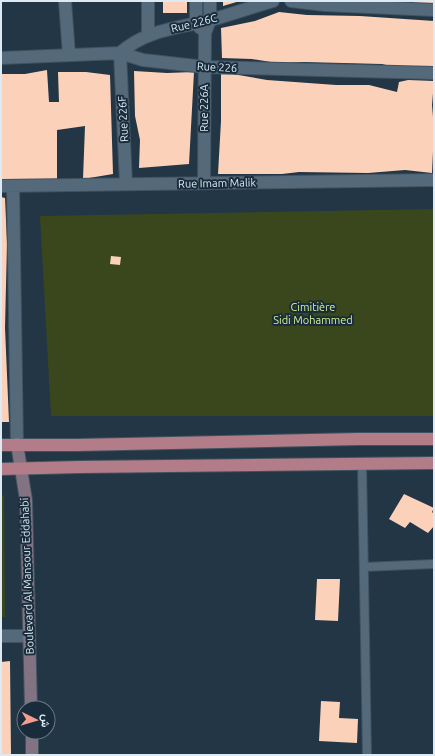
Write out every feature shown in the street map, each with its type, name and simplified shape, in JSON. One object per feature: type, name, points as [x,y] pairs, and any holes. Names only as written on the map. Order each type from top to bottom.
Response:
[{"type":"main road","points":[[1,445],[434,439]]},
{"type":"main road","name":"Boulevard Al Mansour Eddahabi","points":[[17,444],[26,500],[31,700]]},
{"type":"main road","points":[[1,469],[434,463]]},
{"type":"main road","points":[[32,740],[32,755]]},
{"type":"street","points":[[65,1],[68,55]]},
{"type":"street","points":[[148,1],[148,35]]},
{"type":"street","points":[[196,1],[196,23],[205,33]]},
{"type":"street","name":"Rue 226A","points":[[204,182],[205,33],[210,20],[210,1]]},
{"type":"street","name":"Rue 226C","points":[[120,53],[129,45],[148,35],[210,20],[273,1]]},
{"type":"street","points":[[291,1],[324,5],[434,10]]},
{"type":"street","name":"Rue 226","points":[[1,58],[120,53],[143,60],[205,67],[434,72]]},
{"type":"street","name":"Rue 226F","points":[[120,53],[126,184]]},
{"type":"street","name":"Rue Imam Malik","points":[[7,186],[204,182],[434,180]]},
{"type":"street","points":[[7,186],[17,444]]},
{"type":"street","points":[[1,636],[29,636]]},
{"type":"lane","points":[[362,463],[367,755]]},
{"type":"lane","points":[[364,567],[434,564]]},
{"type":"green space","name":"Cimitière Sidi Mohammed","points":[[434,209],[434,416],[51,416],[40,216]]},
{"type":"green space","points":[[4,495],[5,617],[1,617],[1,496]]},
{"type":"building","points":[[163,1],[187,1],[187,13],[163,13]]},
{"type":"building","points":[[223,1],[240,1],[223,6]]},
{"type":"building","points":[[359,1],[434,1],[434,5]]},
{"type":"building","points":[[279,12],[307,15],[360,16],[434,21],[434,69],[407,70],[382,64],[304,62],[277,63],[252,59],[222,58],[221,28],[255,21]]},
{"type":"building","points":[[47,70],[49,102],[59,102],[58,72],[86,72],[110,75],[113,174],[83,179],[85,126],[57,130],[57,179],[1,179],[1,74],[25,74]]},
{"type":"building","points":[[134,71],[167,73],[194,72],[189,164],[139,168],[140,140],[135,116]]},
{"type":"building","points":[[221,72],[267,80],[336,85],[369,85],[397,92],[399,82],[408,80],[434,81],[432,105],[434,129],[432,173],[405,170],[368,173],[299,172],[282,174],[218,174],[221,121]]},
{"type":"building","points":[[1,197],[5,198],[7,243],[5,328],[9,422],[1,422]]},
{"type":"building","points":[[111,256],[121,257],[120,265],[110,264]]},
{"type":"building","points":[[404,494],[434,508],[432,512],[434,514],[434,526],[428,533],[410,522],[405,528],[389,519]]},
{"type":"building","points":[[317,579],[340,579],[338,621],[315,620]]},
{"type":"building","points":[[10,661],[11,755],[1,755],[1,662]]},
{"type":"building","points":[[321,701],[340,702],[339,718],[358,719],[357,743],[319,741]]}]
